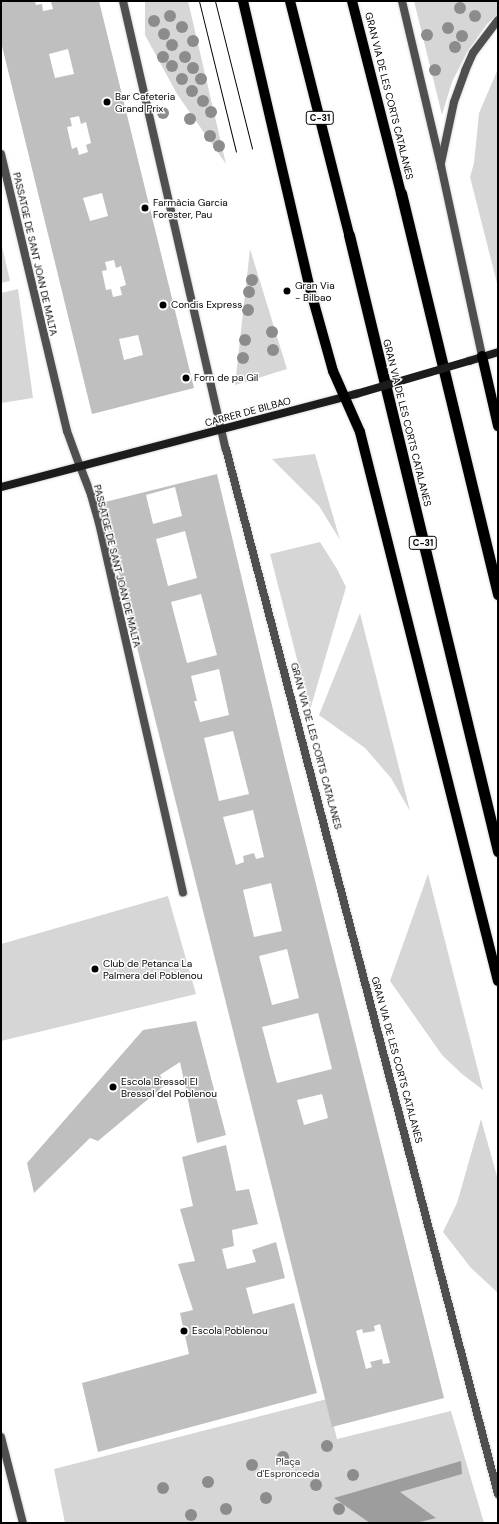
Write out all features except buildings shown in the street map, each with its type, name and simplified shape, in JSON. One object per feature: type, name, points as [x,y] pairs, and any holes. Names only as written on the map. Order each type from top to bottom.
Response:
[{"type":"highway","name":"GRAN VIA DE LES CORTS CATALANES","points":[[401,193],[498,594]]},
{"type":"highway","name":"GRAN VIA DE LES CORTS CATALANES","points":[[349,235],[498,851]]},
{"type":"main road","points":[[243,1],[309,285],[333,371],[360,432],[498,981]]},
{"type":"main road","name":"GRAN VIA DE LES CORTS CATALANES","points":[[290,1],[349,235]]},
{"type":"main road","name":"GRAN VIA DE LES CORTS CATALANES","points":[[352,1],[401,193]]},
{"type":"main road","name":"CARRER DE BILBAO","points":[[1,487],[356,394],[498,352]]},
{"type":"main road","points":[[482,356],[498,426]]},
{"type":"street","name":"GRAN VIA DE LES CORTS CATALANES","points":[[123,1],[222,429],[498,1494]]},
{"type":"street","points":[[402,1],[441,166],[482,356]]},
{"type":"street","points":[[441,166],[454,102],[465,71],[473,53],[498,20]]},
{"type":"street","name":"PASSATGE DE SANT JOAN DE MALTA","points":[[1,154],[66,431],[91,495],[99,523],[183,893]]},
{"type":"street","points":[[1,1437],[23,1523]]},
{"type":"green space","points":[[145,1],[188,1],[226,164],[177,94],[145,35]]},
{"type":"green space","points":[[414,1],[498,1],[498,14],[487,24],[467,52],[452,82],[442,115]]},
{"type":"green space","points":[[498,69],[498,287],[470,177],[474,163],[479,113]]},
{"type":"green space","points":[[1,242],[10,281],[1,283]]},
{"type":"green space","points":[[250,249],[287,369],[235,385]]},
{"type":"green space","points":[[18,289],[33,398],[1,403],[1,293]]},
{"type":"green space","points":[[315,454],[340,540],[319,506],[272,459]]},
{"type":"green space","points":[[320,542],[337,569],[346,587],[310,710],[270,554]]},
{"type":"green space","points":[[360,613],[410,811],[391,778],[365,748],[319,715]]},
{"type":"green space","points":[[428,874],[483,1090],[462,1074],[442,1055],[390,981]]},
{"type":"green space","name":"Club de Petanca La Palmera del Poblenou","points":[[168,896],[196,994],[1,1041],[1,944]]},
{"type":"green space","points":[[481,1119],[498,1180],[498,1293],[471,1268],[443,1232],[457,1203]]},
{"type":"green space","name":"Plaça d'Espronceda","points":[[327,1399],[337,1439],[451,1411],[484,1523],[65,1523],[54,1469]]},
{"type":"shaded area","points":[[461,1461],[462,1474],[400,1492],[436,1518],[416,1523],[370,1523],[334,1498]]},
{"type":"tram line","points":[[199,1],[236,152]]},
{"type":"tram line","points":[[215,1],[252,148]]},
{"type":"place","name":"Bar Cafeteria Grand Prix","points":[[107,102]]},
{"type":"place","name":"Farmàcia Garcia Forester, Pau","points":[[145,208]]},
{"type":"place","name":"Gran Via - Bilbao","points":[[287,291]]},
{"type":"place","name":"Condis Express","points":[[163,305]]},
{"type":"place","name":"Forn de pa Gil","points":[[186,378]]},
{"type":"place","name":"Club de Petanca La Palmera del Poblenou","points":[[95,969]]},
{"type":"place","name":"Escola Bressol El Bressol del Poblenou","points":[[113,1087]]},
{"type":"place","name":"Escola Poblenou","points":[[184,1331]]}]
